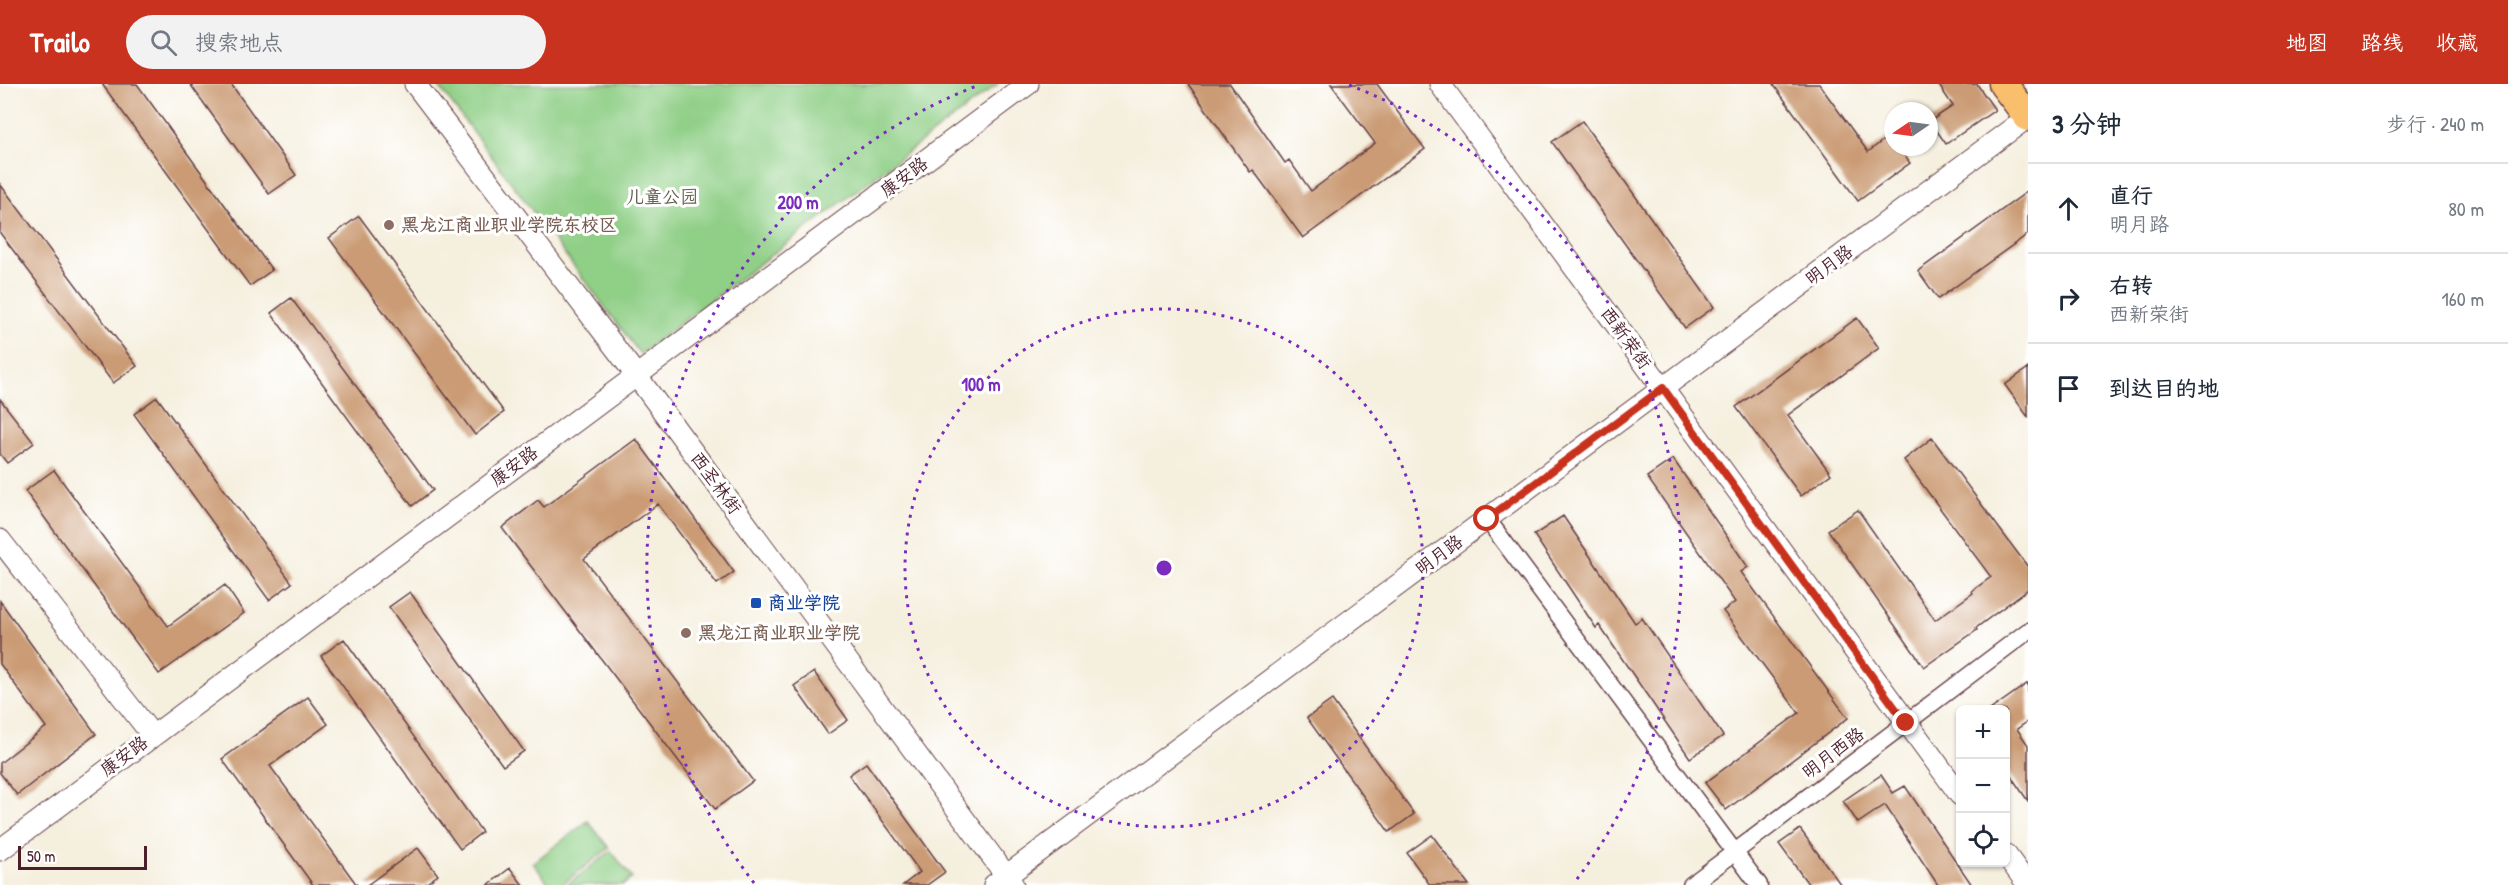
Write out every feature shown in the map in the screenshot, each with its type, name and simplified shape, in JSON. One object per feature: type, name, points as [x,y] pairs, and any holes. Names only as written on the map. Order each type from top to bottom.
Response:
[{"type":"highway","points":[[2003,84],[2028,117]]},
{"type":"street","name":"西圣林街","points":[[415,84],[636,375],[1004,882]]},
{"type":"street","name":"康安路","points":[[0,850],[1028,84]]},
{"type":"street","name":"西新荣街","points":[[1440,84],[1956,790]]},
{"type":"street","name":"明月路","points":[[1004,882],[2028,117]]},
{"type":"street","points":[[1487,519],[1759,885]]},
{"type":"street","points":[[0,540],[152,735]]},
{"type":"street","name":"明月西路","points":[[1691,885],[2028,631]]},
{"type":"street","points":[[2010,860],[2028,885]]},
{"type":"green space","name":"儿童公园","points":[[437,84],[998,84],[640,354]]},
{"type":"green space","points":[[588,821],[609,848],[561,885],[550,885],[533,863]]},
{"type":"green space","points":[[611,851],[632,878],[623,885],[567,885]]},
{"type":"building","points":[[102,84],[137,84],[272,270],[250,286]]},
{"type":"building","points":[[190,84],[231,84],[296,175],[269,194]]},
{"type":"building","points":[[1188,84],[1230,84],[1285,163],[1289,160],[1311,191],[1375,143],[1331,84],[1377,84],[1425,149],[1303,238],[1253,170],[1250,172]]},
{"type":"building","points":[[1773,84],[1819,84],[1868,152],[1884,140],[1884,156],[1905,156],[1910,163],[1858,201]]},
{"type":"building","points":[[1938,84],[1977,84],[1995,110],[1946,144],[1938,132],[1938,116],[1953,106]]},
{"type":"building","points":[[1582,121],[1714,307],[1685,328],[1552,142]]},
{"type":"building","points":[[0,184],[137,366],[113,383],[0,233]]},
{"type":"building","points":[[2028,191],[2028,234],[1938,299],[1918,271]]},
{"type":"building","points":[[359,216],[504,412],[475,435],[329,238]]},
{"type":"building","points":[[291,298],[433,490],[412,506],[271,313]]},
{"type":"building","points":[[1857,318],[1879,348],[1788,415],[1831,474],[1801,496],[1736,407]]},
{"type":"building","points":[[2028,368],[2028,417],[2005,385]]},
{"type":"building","points":[[157,397],[292,583],[269,600],[134,414]]},
{"type":"building","points":[[0,399],[34,443],[7,463],[0,454]]},
{"type":"building","points":[[1932,438],[2028,567],[2028,589],[1976,628],[1977,630],[1924,667],[1828,530],[1858,510],[1935,620],[1973,593],[1972,591],[1991,577],[1904,460]]},
{"type":"building","points":[[636,439],[734,572],[717,584],[658,504],[584,559],[753,781],[715,809],[502,528],[538,500],[544,507]]},
{"type":"building","points":[[1673,459],[1748,567],[1741,572],[1848,718],[1726,810],[1705,783],[1799,713],[1723,611],[1735,602],[1647,477]]},
{"type":"building","points":[[54,470],[168,626],[225,585],[244,613],[159,674],[25,491]]},
{"type":"building","points":[[1563,516],[1635,623],[1642,618],[1723,736],[1690,758],[1599,625],[1596,628],[1534,535]]},
{"type":"building","points":[[410,592],[524,751],[503,766],[389,607]]},
{"type":"building","points":[[0,601],[96,734],[17,795],[0,773],[0,763],[46,727],[0,664]]},
{"type":"building","points":[[344,639],[482,832],[460,849],[321,656]]},
{"type":"building","points":[[814,672],[848,720],[828,734],[794,686]]},
{"type":"building","points":[[2028,683],[2028,721],[2017,729],[2028,745],[2028,801],[2010,775],[2010,705],[1997,705]]},
{"type":"building","points":[[308,697],[328,724],[270,766],[357,885],[313,885],[222,759]]},
{"type":"building","points":[[1332,700],[1414,814],[1389,832],[1307,718]]},
{"type":"building","points":[[866,763],[945,872],[927,885],[903,885],[920,872],[849,775]]},
{"type":"building","points":[[1881,775],[1893,793],[1905,786],[1956,861],[1956,867],[1960,867],[1972,885],[1938,885],[1885,805],[1858,823],[1843,801]]},
{"type":"building","points":[[1800,829],[1841,885],[1809,885],[1779,844]]},
{"type":"building","points":[[1432,835],[1469,885],[1430,885],[1407,853]]},
{"type":"building","points":[[418,848],[438,875],[424,885],[367,885]]},
{"type":"building","points":[[510,868],[523,885],[488,885]]},
{"type":"place","name":"黑龙江商业职业学院东校区","points":[[389,225]]},
{"type":"place","name":"商业学院","points":[[756,603]]},
{"type":"place","name":"黑龙江商业职业学院","points":[[686,633]]},
{"type":"route","points":[[1487,519],[1663,388],[1906,723]]}]
